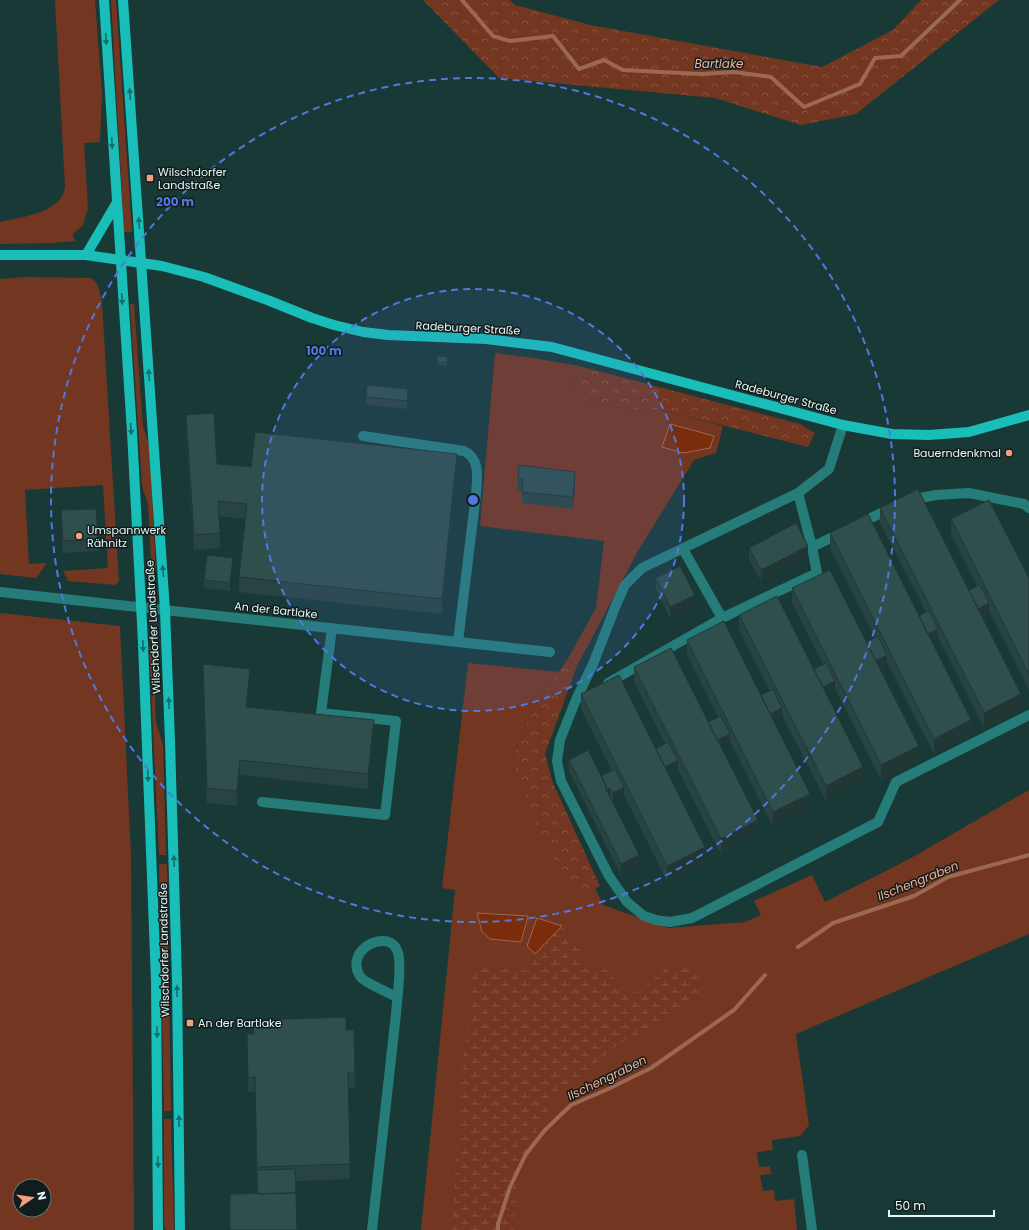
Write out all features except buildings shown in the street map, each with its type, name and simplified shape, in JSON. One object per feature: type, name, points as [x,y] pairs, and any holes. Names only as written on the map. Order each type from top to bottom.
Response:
[{"type":"main road","name":"Wilschdorfer Landstraße","points":[[104,0],[116,204],[132,432],[141,607],[156,981],[158,1230]]},
{"type":"main road","name":"Wilschdorfer Landstraße","points":[[124,0],[165,610],[176,950],[180,1230]]},
{"type":"main road","points":[[86,255],[116,204]]},
{"type":"main road","name":"Radeburger Straße","points":[[0,255],[86,255],[162,266],[204,277],[312,318],[356,330],[388,335],[486,339],[552,346],[843,425],[892,434],[929,435],[969,432],[1029,415]]},
{"type":"street","points":[[843,425],[829,469],[798,493],[642,568],[625,585],[560,740],[557,761],[561,781],[609,876],[627,902],[644,916],[670,922],[692,918],[878,822],[896,782],[1029,715]]},
{"type":"street","points":[[363,436],[464,451],[470,454],[476,464],[478,473],[476,494],[458,642]]},
{"type":"street","points":[[602,687],[722,618],[817,573],[798,493]]},
{"type":"street","points":[[812,547],[904,501],[936,495],[969,493],[1024,504],[1029,508]]},
{"type":"street","points":[[683,548],[722,618]]},
{"type":"street","name":"An der Bartlake","points":[[0,592],[550,652]]},
{"type":"street","points":[[262,802],[385,815],[396,721],[321,713],[332,628]]},
{"type":"street","points":[[575,702],[588,694]]},
{"type":"street","points":[[372,1230],[397,997],[399,968],[398,953],[394,945],[383,941],[374,941],[363,949],[357,958],[356,968],[360,978],[397,997]]},
{"type":"street","points":[[802,1155],[812,1230]]},
{"type":"green space","points":[[55,0],[95,0],[102,93],[100,142],[84,143],[88,209],[83,225],[72,235],[76,241],[0,244],[0,222],[25,217],[43,211],[57,202],[64,193],[65,187]]},
{"type":"green space","points":[[111,0],[116,0],[132,232],[124,232]]},
{"type":"green space","points":[[423,0],[510,0],[515,5],[590,25],[822,67],[893,30],[921,0],[999,0],[856,114],[801,125],[715,98],[499,78]]},
{"type":"green space","points":[[25,277],[91,278],[94,280],[99,289],[102,303],[119,582],[115,585],[68,581],[63,571],[108,568],[103,485],[25,490],[29,564],[46,563],[36,578],[0,574],[0,279]]},
{"type":"green space","points":[[130,304],[134,304],[143,427],[148,441],[150,457],[155,574],[152,573],[148,505],[142,485]]},
{"type":"green space","points":[[495,353],[579,366],[575,386],[582,398],[610,407],[666,411],[723,426],[716,453],[694,460],[638,551],[577,666],[567,660],[596,608],[604,541],[480,526]]},
{"type":"green space","points":[[579,366],[800,424],[815,433],[808,447],[666,411],[610,407],[581,398],[575,386]]},
{"type":"green space","points":[[0,613],[120,626],[131,855],[134,1230],[0,1230]]},
{"type":"green space","points":[[149,647],[153,647],[156,722],[163,745],[166,855],[159,855]]},
{"type":"green space","points":[[567,660],[577,666],[545,754],[553,783],[600,886],[581,895],[545,846],[512,758],[534,707]]},
{"type":"green space","points":[[468,663],[559,672],[534,707],[512,758],[581,895],[595,888],[603,905],[668,928],[745,922],[761,915],[754,901],[812,875],[825,902],[911,858],[1029,790],[1029,934],[796,1034],[809,1125],[800,1136],[772,1140],[773,1150],[757,1152],[759,1167],[770,1166],[771,1174],[760,1175],[763,1191],[774,1190],[775,1201],[794,1199],[797,1230],[421,1230],[455,890],[442,888]]},
{"type":"green space","points":[[159,864],[167,864],[171,1111],[164,1111]]},
{"type":"green space","points":[[562,926],[579,947],[587,968],[609,969],[624,995],[640,991],[668,966],[692,969],[701,982],[701,998],[654,1026],[619,1043],[595,1065],[559,1092],[517,1167],[514,1230],[452,1230],[461,1084],[473,971],[485,966],[531,971],[535,954]]},
{"type":"green space","points":[[164,1119],[171,1119],[174,1230],[166,1230],[164,1225]]},
{"type":"shaded area","points":[[670,424],[714,436],[710,448],[683,453],[662,447]]},
{"type":"shaded area","points":[[477,913],[528,916],[521,942],[490,939],[482,932]]},
{"type":"shaded area","points":[[537,918],[562,926],[535,954],[527,946]]},
{"type":"waterway","name":"Bartlake","points":[[462,0],[493,36],[510,41],[553,36],[579,69],[604,60],[623,70],[701,74],[734,72],[771,77],[804,107],[860,84],[875,58],[901,56],[960,0]]},
{"type":"waterway","name":"Ilschengraben","points":[[798,947],[833,923],[914,896],[948,877],[1029,855]]},
{"type":"waterway","name":"Ilschengraben","points":[[498,1230],[498,1224],[510,1187],[526,1154],[545,1130],[571,1105],[651,1068],[734,1010],[765,975]]},
{"type":"place","name":"Wilschdorfer Landstraße","points":[[150,178]]},
{"type":"place","name":"Bauerndenkmal","points":[[1009,453]]},
{"type":"place","name":"Umspannwerk Rähnitz","points":[[79,536]]},
{"type":"place","name":"An der Bartlake","points":[[190,1023]]}]
